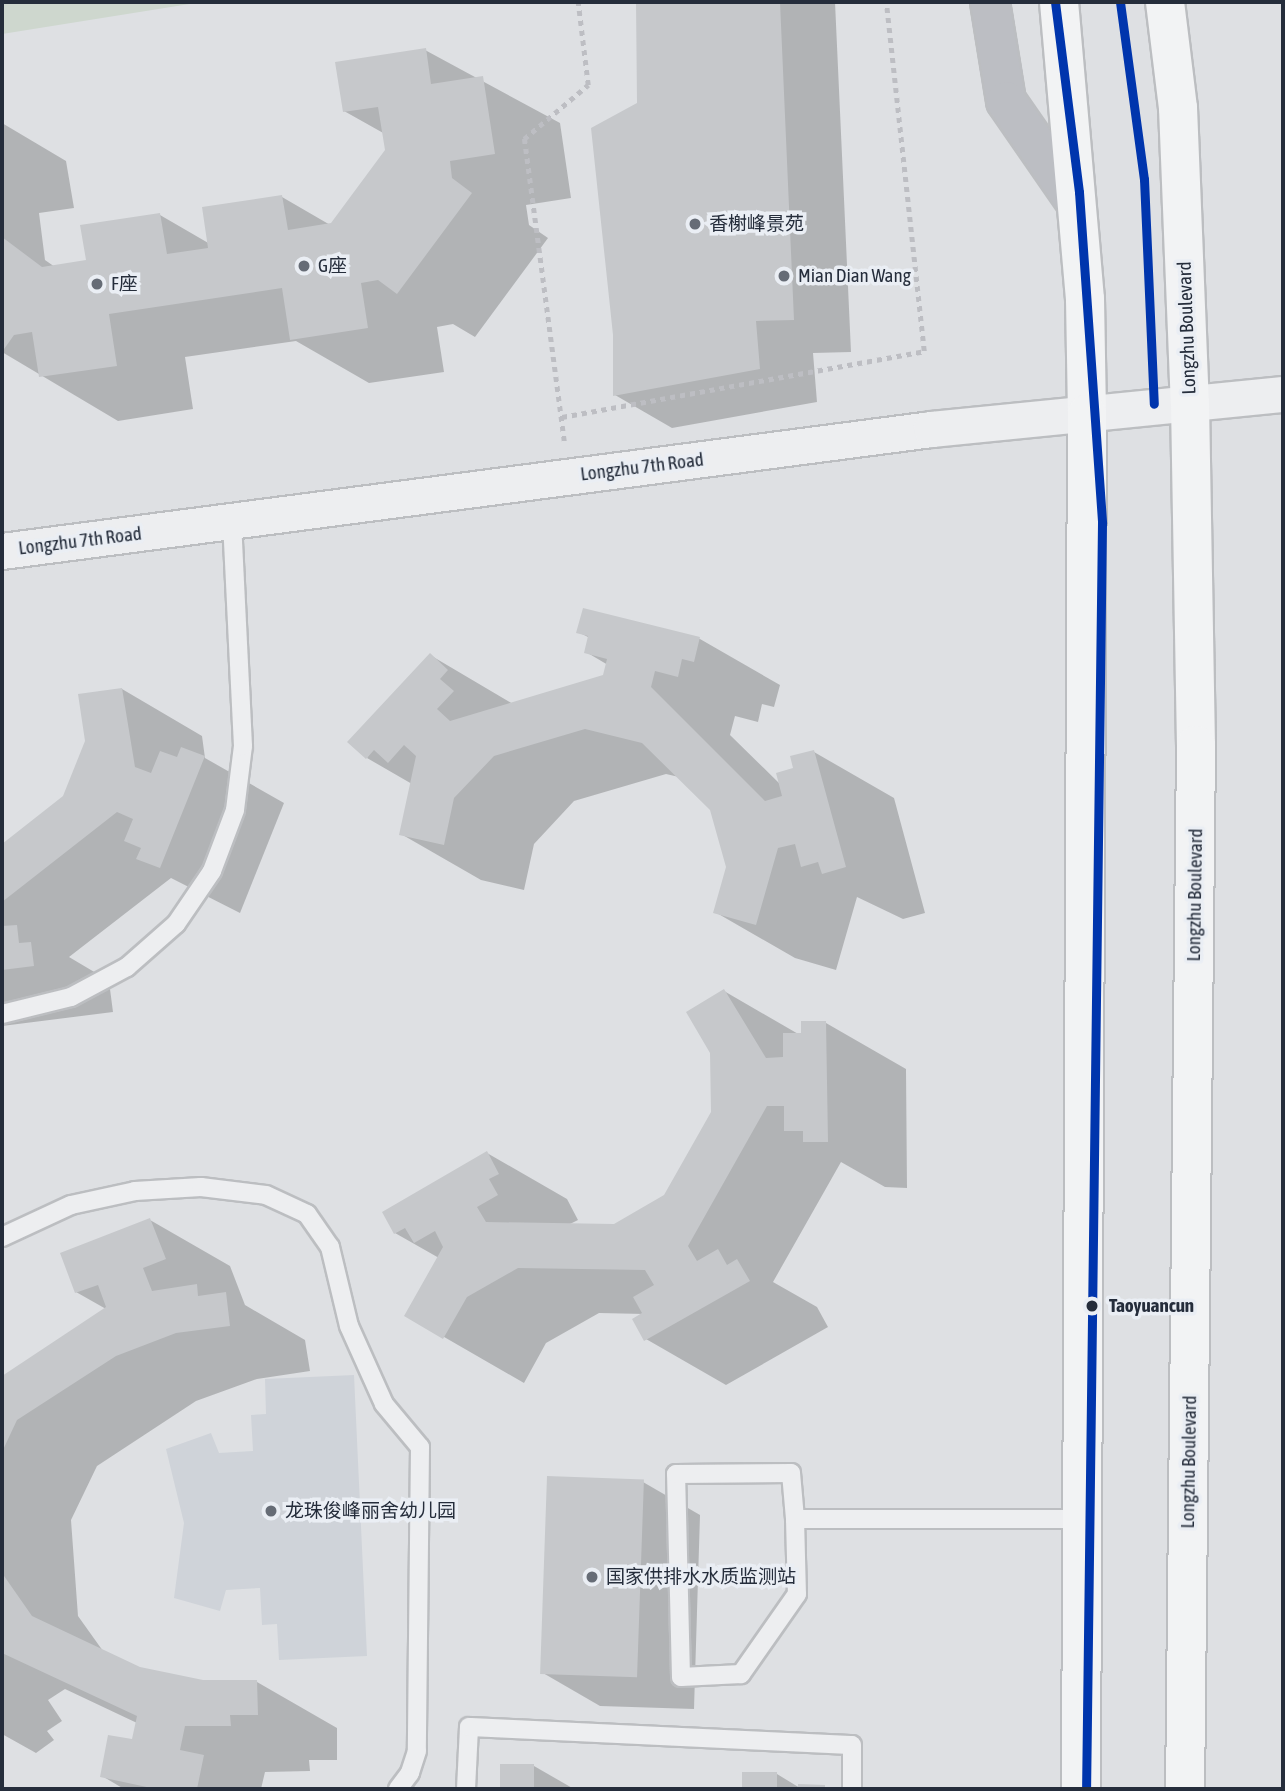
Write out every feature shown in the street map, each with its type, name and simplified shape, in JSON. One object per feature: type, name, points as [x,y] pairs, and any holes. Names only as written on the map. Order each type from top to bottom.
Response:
[{"type":"main road","points":[[989,2],[1006,101],[1076,202]]},
{"type":"main road","points":[[1059,2],[1084,299],[1087,414],[1081,1789]]},
{"type":"main road","name":"Longzhu Boulevard","points":[[1165,2],[1178,108],[1190,403],[1196,745],[1185,1789]]},
{"type":"street","name":"Longzhu 7th Road","points":[[2,551],[567,477],[1087,414],[1283,394]]},
{"type":"lane","points":[[2,1014],[71,998],[127,967],[176,923],[212,871],[235,810],[243,746],[232,521]]},
{"type":"lane","points":[[2,1237],[71,1205],[135,1191],[201,1187],[266,1195],[307,1214],[330,1247],[349,1326],[384,1404],[420,1447],[416,1751],[410,1773],[398,1789]]},
{"type":"lane","points":[[791,1473],[795,1519],[797,1594],[741,1674],[681,1676],[676,1474],[791,1473]]},
{"type":"lane","points":[[795,1519],[1084,1518]]},
{"type":"lane","points":[[466,1789],[469,1727],[852,1745],[852,1789]]},
{"type":"path","points":[[567,477],[562,417],[524,139],[588,85],[578,2]]},
{"type":"path","points":[[562,417],[924,351],[886,2]]},
{"type":"shaded area","points":[[2,2],[202,2],[2,34]]},
{"type":"shaded area","name":"龙珠俊峰丽舍幼儿园","points":[[354,1375],[367,1656],[279,1660],[277,1624],[262,1625],[260,1588],[226,1590],[220,1611],[174,1598],[184,1523],[166,1449],[211,1433],[219,1453],[253,1451],[251,1415],[266,1414],[265,1379]]},
{"type":"building","name":"香榭峰景苑","points":[[636,2],[780,2],[794,320],[756,321],[760,369],[613,396],[613,335],[591,128],[637,103]]},
{"type":"building","points":[[426,48],[431,84],[483,76],[495,154],[450,161],[452,178],[472,193],[397,294],[378,280],[361,283],[368,328],[290,340],[282,288],[109,314],[117,366],[39,377],[32,332],[14,335],[2,352],[2,237],[42,267],[86,260],[80,225],[160,213],[167,254],[208,248],[202,207],[282,195],[288,230],[331,223],[385,150],[378,107],[343,112],[335,62]]},
{"type":"building","points":[[583,608],[700,637],[694,662],[682,659],[678,677],[655,671],[651,687],[765,801],[782,796],[776,773],[793,768],[790,756],[814,750],[846,867],[822,874],[818,862],[801,867],[795,844],[778,848],[756,925],[713,913],[726,867],[710,810],[642,743],[585,729],[494,756],[454,798],[444,845],[399,835],[416,756],[404,745],[388,763],[374,750],[366,759],[347,742],[430,653],[448,670],[440,679],[454,691],[437,709],[450,721],[603,675],[607,659],[584,653],[588,636],[576,633]]},
{"type":"building","points":[[122,688],[135,767],[151,773],[160,751],[177,757],[181,747],[205,756],[160,868],[136,859],[141,848],[124,841],[133,819],[117,812],[2,902],[2,844],[63,796],[85,741],[78,694]]},
{"type":"building","points":[[17,925],[19,943],[31,942],[34,966],[2,970],[2,926]]},
{"type":"building","points":[[724,989],[766,1058],[783,1057],[783,1033],[801,1033],[801,1021],[826,1021],[828,1142],[803,1142],[803,1131],[784,1131],[784,1106],[767,1106],[688,1246],[697,1261],[718,1249],[727,1265],[737,1259],[750,1281],[644,1341],[632,1319],[642,1313],[633,1297],[654,1285],[645,1270],[518,1268],[467,1297],[443,1339],[404,1316],[443,1247],[435,1231],[414,1243],[405,1228],[394,1234],[382,1212],[487,1151],[499,1174],[489,1179],[498,1195],[477,1207],[486,1222],[614,1224],[664,1195],[711,1112],[710,1053],[686,1012]]},
{"type":"building","points":[[150,1218],[166,1259],[143,1268],[152,1291],[197,1284],[198,1296],[226,1292],[230,1326],[176,1333],[116,1356],[17,1420],[2,1452],[2,1376],[106,1307],[98,1285],[75,1293],[60,1253]]},
{"type":"building","name":"国家供排水水质监测站","points":[[547,1476],[644,1479],[637,1677],[540,1674]]},
{"type":"building","points":[[2,1573],[32,1616],[140,1667],[203,1680],[257,1680],[258,1715],[230,1715],[231,1726],[185,1726],[180,1750],[204,1755],[197,1789],[156,1789],[100,1777],[108,1735],[132,1739],[137,1716],[2,1653]]},
{"type":"building","points":[[500,1764],[534,1764],[534,1789],[500,1789]]},
{"type":"building","points":[[742,1772],[777,1772],[777,1789],[742,1789]]},
{"type":"building","points":[[798,1784],[825,1785],[825,1789],[798,1789]]},
{"type":"transit line","points":[[1055,2],[1079,192],[1102,523],[1086,1789]]},
{"type":"transit line","points":[[1120,2],[1144,179],[1154,404]]},
{"type":"place","name":"香榭峰景苑","points":[[695,224]]},
{"type":"place","name":"G座","points":[[304,266]]},
{"type":"place","name":"Mian Dian Wang","points":[[784,276]]},
{"type":"place","name":"F座","points":[[97,284]]},
{"type":"place","name":"Taoyuancun","points":[[1092,1306]]},
{"type":"place","name":"龙珠俊峰丽舍幼儿园","points":[[271,1511]]},
{"type":"place","name":"国家供排水水质监测站","points":[[592,1577]]}]
